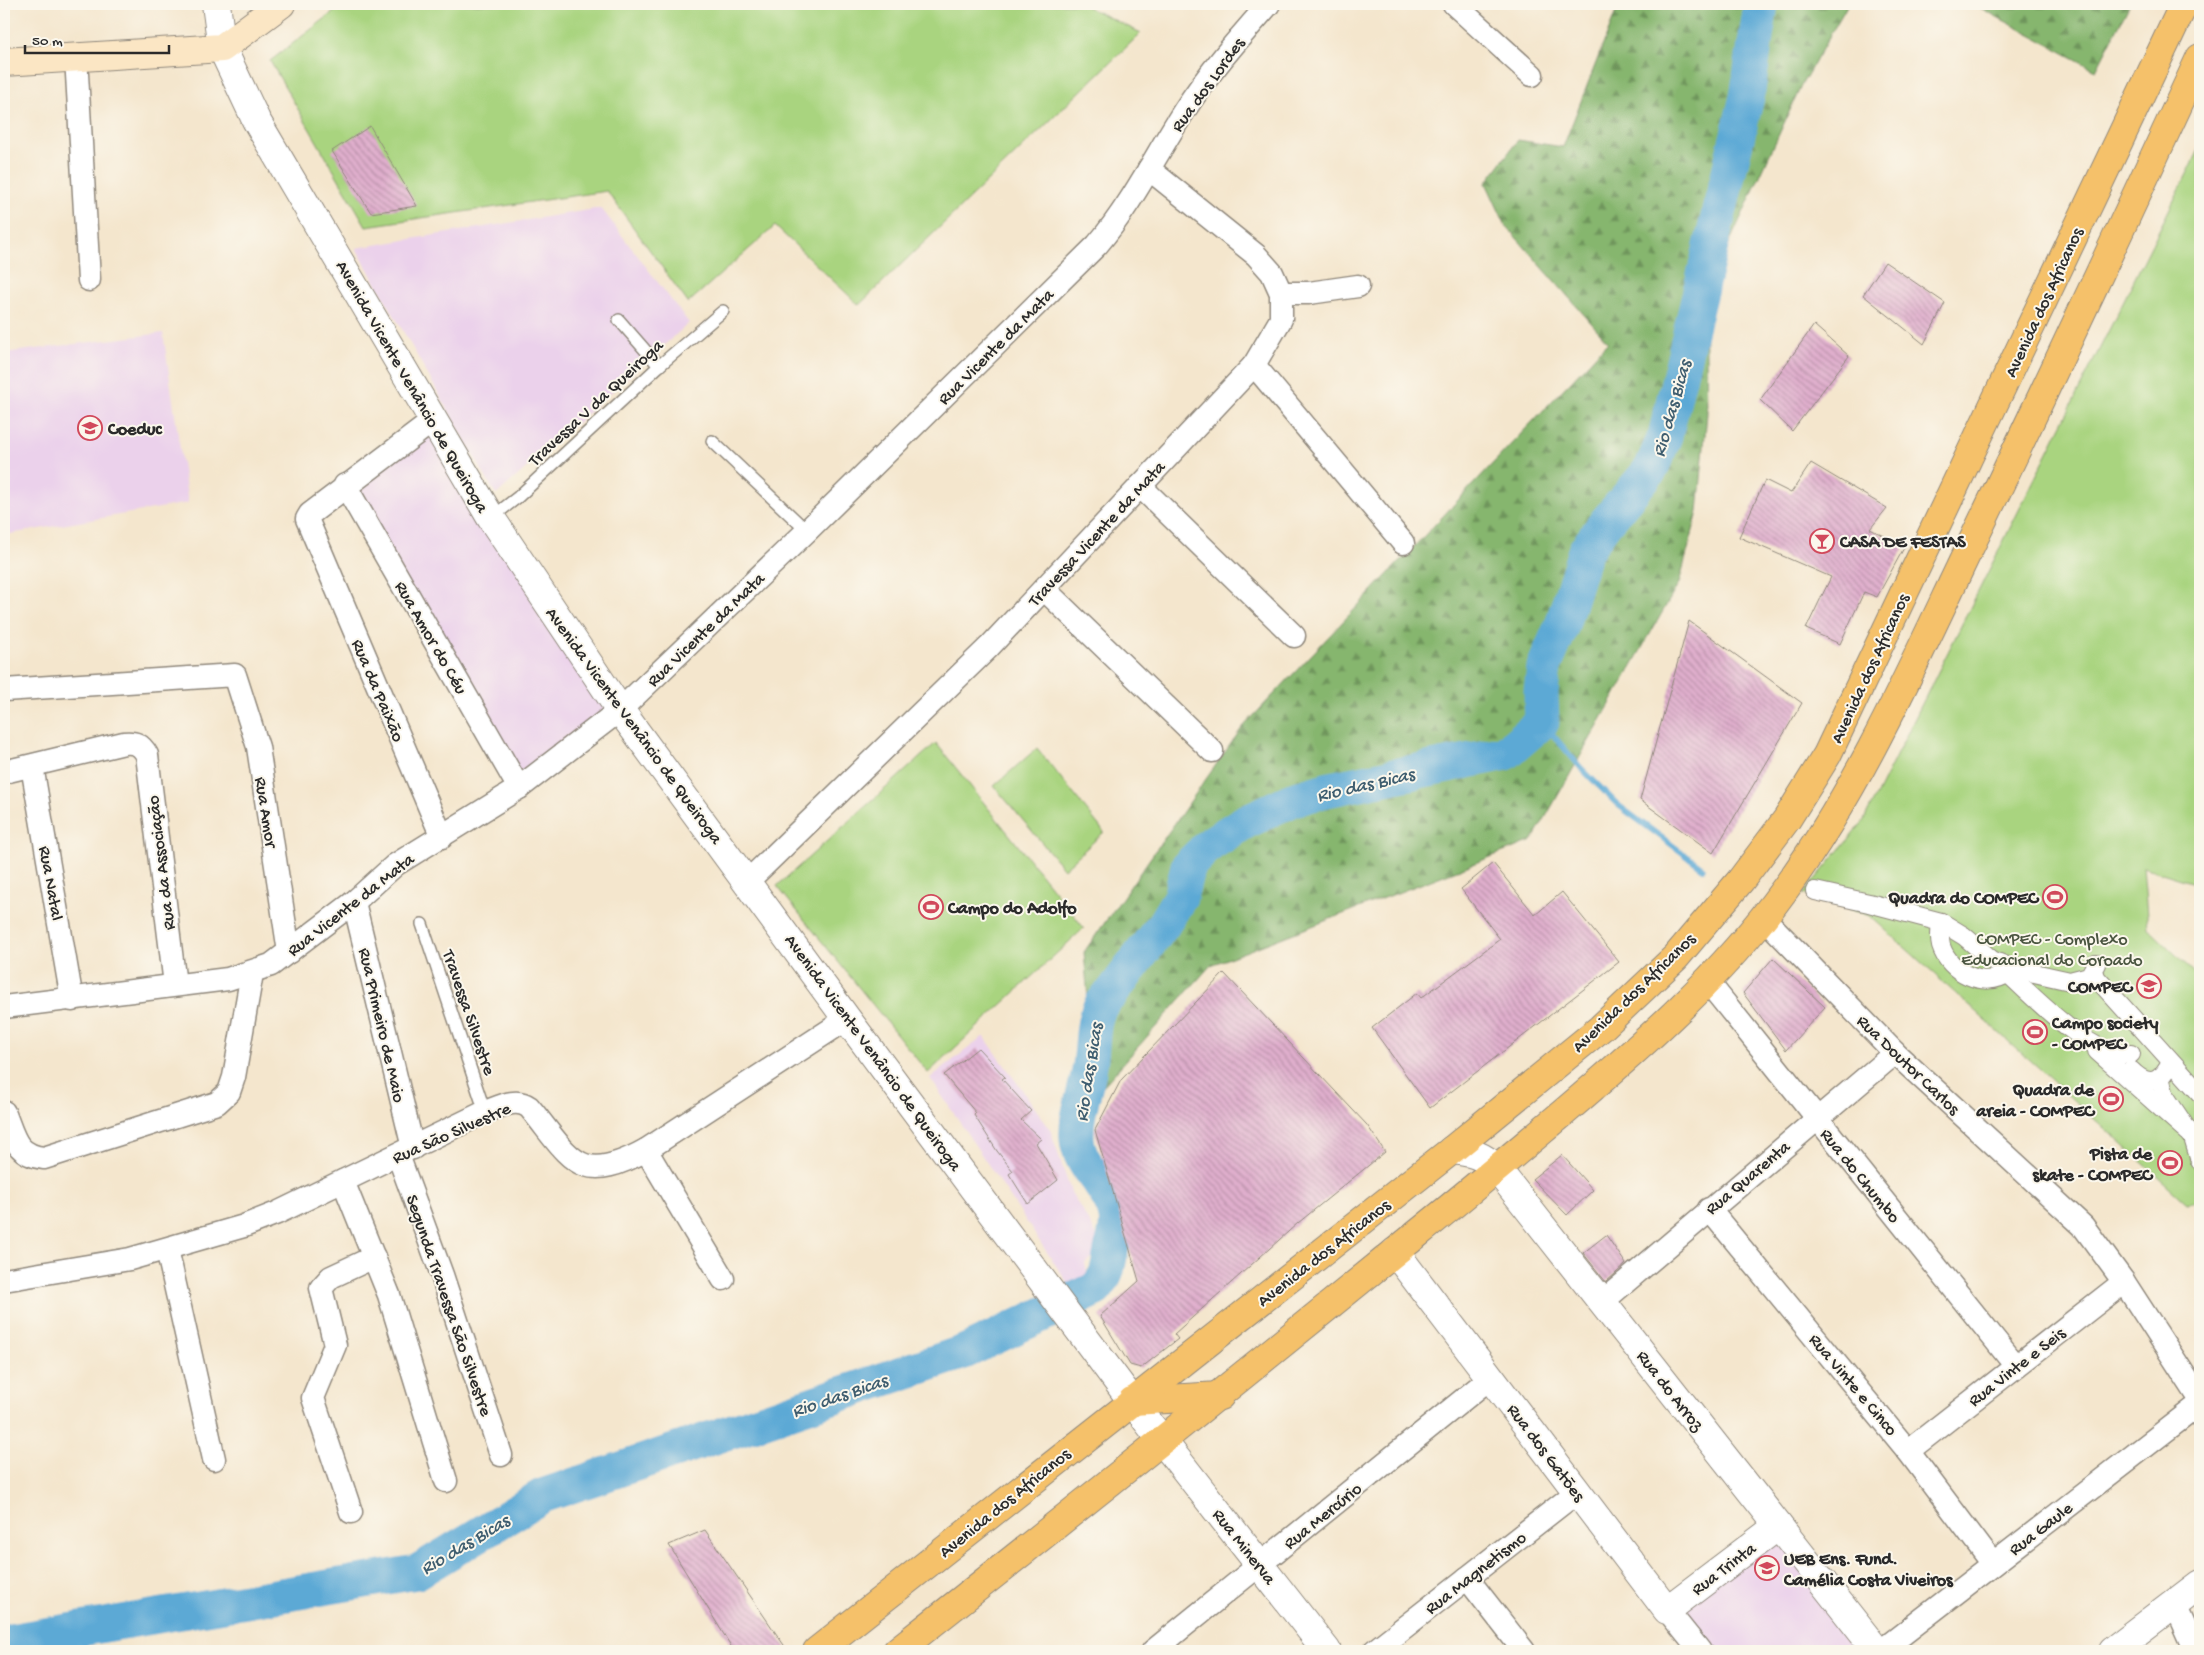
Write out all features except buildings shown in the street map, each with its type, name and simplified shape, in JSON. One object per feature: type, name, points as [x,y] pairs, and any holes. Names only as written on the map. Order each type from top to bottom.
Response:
[{"type":"main road","points":[[4,62],[222,48],[281,4]]},
{"type":"main road","name":"Avenida dos Africanos","points":[[817,1651],[1452,1150],[1600,1028],[1676,957],[1741,880],[1787,819],[1828,755],[2184,4]]},
{"type":"main road","name":"Avenida dos Africanos","points":[[897,1651],[1220,1396],[1624,1062],[1708,982],[1763,917],[1784,890],[1838,811],[1875,744],[2061,358],[2200,58]]},
{"type":"main road","points":[[1132,1401],[1220,1396]]},
{"type":"street","name":"Avenida Vicente Venâncio de Queiroga","points":[[216,4],[222,48],[256,120],[491,518],[620,710],[1132,1401]]},
{"type":"street","name":"Rua dos Lordes","points":[[1150,169],[1185,110],[1226,53],[1269,4]]},
{"type":"street","points":[[1454,4],[1532,76]]},
{"type":"street","points":[[76,57],[89,280]]},
{"type":"street","name":"Travessa Vicente da Mata","points":[[748,881],[989,647],[1254,365],[1281,319],[1281,293],[1272,273],[1256,256],[1150,169]]},
{"type":"street","name":"Rua Vicente da Mata","points":[[4,1007],[228,979],[271,966],[354,902],[395,865],[519,788],[620,710],[807,531],[1097,245],[1118,220],[1150,169]]},
{"type":"street","points":[[1281,293],[1316,292],[1358,286]]},
{"type":"street","points":[[1254,365],[1403,543]]},
{"type":"street","points":[[345,485],[434,420]]},
{"type":"street","name":"Rua da Paixão","points":[[345,485],[308,516],[307,522],[442,837]]},
{"type":"street","name":"Rua Amor do Céu","points":[[345,485],[519,788]]},
{"type":"street","points":[[1140,486],[1294,636]]},
{"type":"street","points":[[1044,589],[1212,751]]},
{"type":"street","name":"Rua Amor","points":[[4,690],[236,675],[258,747],[289,952]]},
{"type":"street","name":"Rua da Associação","points":[[32,766],[124,743],[139,744],[147,755],[175,985]]},
{"type":"street","points":[[4,772],[32,766]]},
{"type":"street","name":"Rua Natal","points":[[32,766],[72,1000]]},
{"type":"street","points":[[1815,891],[1941,922],[1964,936],[2188,1132],[2193,1138],[2200,1161]]},
{"type":"street","name":"Rua Primeiro de Maio","points":[[354,902],[406,1152]]},
{"type":"street","name":"Rua Doutor Carlos","points":[[1763,917],[1894,1053],[2083,1226],[2124,1282],[2200,1399]]},
{"type":"street","points":[[1941,922],[1939,938],[1942,948],[1946,956],[1957,968],[1973,978],[1985,980],[1996,979],[2008,973]]},
{"type":"street","points":[[1992,960],[2012,968],[2070,981],[2094,969],[2148,1037],[2200,1093]]},
{"type":"street","points":[[4,1112],[20,1149],[27,1155],[44,1158],[218,1103],[229,1092],[234,1077],[252,973]]},
{"type":"street","name":"Rua do Chumbo","points":[[1708,982],[2016,1366]]},
{"type":"street","name":"Rua São Silvestre","points":[[4,1280],[130,1259],[244,1226],[406,1152],[485,1112],[516,1102],[524,1103],[569,1155],[586,1167],[596,1169],[617,1164],[646,1150],[847,1018]]},
{"type":"street","points":[[2148,1037],[2139,1040],[2128,1059],[2130,1069],[2144,1081],[2152,1082],[2160,1078],[2171,1062]]},
{"type":"street","points":[[2082,1038],[2112,1053],[2131,1054]]},
{"type":"street","name":"Rua Quarenta","points":[[1602,1302],[1708,1209],[1894,1053]]},
{"type":"street","points":[[2160,1078],[2164,1096],[2182,1118],[2188,1132]]},
{"type":"street","points":[[646,1150],[723,1278]]},
{"type":"street","name":"Rua do Arroz","points":[[1452,1150],[1470,1151],[1486,1158],[1496,1169],[1879,1651]]},
{"type":"street","name":"Segunda Travessa São Silvestre","points":[[406,1152],[442,1275],[501,1455]]},
{"type":"street","points":[[344,1181],[389,1295],[446,1481]]},
{"type":"street","name":"Rua Vinte e Cinco","points":[[1708,1209],[1908,1451],[1993,1564]]},
{"type":"street","points":[[167,1249],[214,1459]]},
{"type":"street","name":"Rua dos Gatões","points":[[1395,1252],[1700,1651]]},
{"type":"street","points":[[351,1512],[313,1398],[335,1345],[321,1288],[330,1277],[374,1257]]},
{"type":"street","name":"Rua Vinte e Seis","points":[[1908,1451],[2124,1282]]},
{"type":"street","name":"Rua Mercúrio","points":[[1153,1651],[1490,1378]]},
{"type":"street","name":"Rua Minerva","points":[[1132,1401],[1327,1651]]},
{"type":"street","name":"Rua Gaule","points":[[1879,1651],[2200,1404]]},
{"type":"street","name":"Rua Magnetismo","points":[[1374,1651],[1577,1492]]},
{"type":"street","name":"Rua Trinta","points":[[1667,1610],[1778,1526]]},
{"type":"street","points":[[1467,1578],[1524,1651]]},
{"type":"street","points":[[2112,1651],[2200,1584]]},
{"type":"street","points":[[2174,1604],[2195,1651]]},
{"type":"lane","name":"Travessa V da Queiroga","points":[[491,518],[518,497],[659,366],[722,311]]},
{"type":"lane","points":[[619,320],[659,366]]},
{"type":"lane","points":[[712,441],[807,531]]},
{"type":"lane","name":"Travessa Silvestre","points":[[422,924],[485,1112]]},
{"type":"shaded area","points":[[601,208],[689,323],[496,495],[356,248]]},
{"type":"shaded area","name":"Coeduc","points":[[163,333],[188,503],[4,535],[4,353]]},
{"type":"shaded area","points":[[434,420],[620,710],[519,788],[345,485]]},
{"type":"shaded area","points":[[984,1036],[1050,1129],[1071,1192],[1100,1241],[1099,1252],[1085,1263],[1088,1277],[1073,1291],[930,1078]]},
{"type":"shaded area","name":"UEB Ens. Fund. Camélia Costa Viveiros","points":[[1778,1526],[1877,1651],[1700,1651],[1667,1610]]},
{"type":"green space","points":[[344,4],[1081,4],[1141,33],[859,305],[775,226],[688,303],[607,191],[366,226],[270,61]]},
{"type":"green space","points":[[1619,4],[1848,4],[1802,84],[1705,296],[1707,413],[1698,512],[1679,583],[1532,841],[1211,965],[1096,1094],[1084,952],[1242,728],[1608,342],[1506,226],[1486,183],[1518,140],[1563,147]]},
{"type":"green space","points":[[1973,4],[2130,4],[2096,70]]},
{"type":"green space","name":"COMPEC - Complexo Educacional do Coroado","points":[[2200,148],[2200,885],[2143,867],[2148,928],[2200,978],[2200,1200],[2187,1203],[1870,916],[1803,894],[1863,822]]},
{"type":"green space","name":"Campo do Adolfo","points":[[936,743],[1084,928],[928,1073],[777,886]]},
{"type":"green space","points":[[1037,748],[1104,832],[1064,869],[994,786]]},
{"type":"waterway","name":"Rio das Bicas","points":[[4,1642],[417,1572],[542,1496],[964,1352],[1096,1289],[1107,1271],[1115,1234],[1116,1217],[1108,1197],[1083,1159],[1077,1139],[1078,1118],[1090,1067],[1095,1022],[1100,1007],[1163,925],[1180,897],[1188,866],[1210,844],[1245,822],[1292,800],[1326,790],[1506,753],[1542,722],[1541,692],[1544,667],[1562,625],[1585,551],[1606,522],[1651,469],[1665,436],[1747,97],[1761,4]]},
{"type":"waterway","points":[[1542,722],[1581,768],[1618,805],[1703,868]]},
{"type":"place","name":"Coeduc","points":[[90,428]]},
{"type":"place","name":"CASA DE FESTAS","points":[[1822,541]]},
{"type":"place","name":"Quadra do COMPEC","points":[[2055,897]]},
{"type":"place","name":"Campo do Adolfo","points":[[931,907]]},
{"type":"place","name":"COMPEC","points":[[2149,986]]},
{"type":"place","name":"Campo society - COMPEC","points":[[2035,1032]]},
{"type":"place","name":"Quadra de areia - COMPEC","points":[[2111,1099]]},
{"type":"place","name":"Pista de skate - COMPEC","points":[[2170,1163]]},
{"type":"place","name":"UEB Ens. Fund. Camélia Costa Viveiros","points":[[1767,1568]]}]
